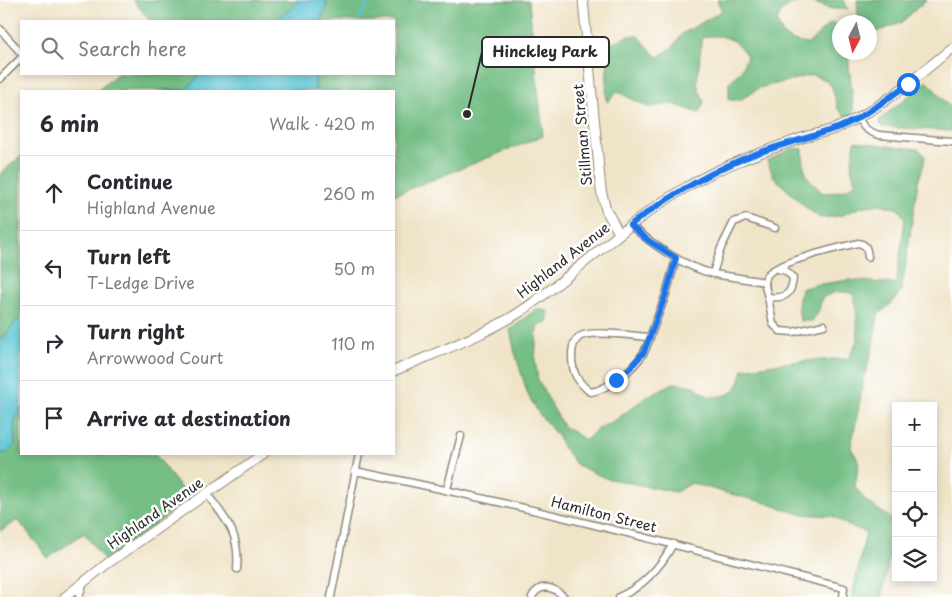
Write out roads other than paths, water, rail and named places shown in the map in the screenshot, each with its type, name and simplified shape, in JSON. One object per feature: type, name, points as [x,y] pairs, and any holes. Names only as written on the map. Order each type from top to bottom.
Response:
[{"type":"street","name":"Stillman Street","points":[[584,0],[601,190],[606,210],[619,233]]},
{"type":"street","points":[[0,29],[20,52]]},
{"type":"street","name":"Highland Avenue","points":[[395,371],[486,332],[520,312],[619,233],[672,195],[740,160],[841,126],[908,84],[952,48]]},
{"type":"street","points":[[0,79],[20,59]]},
{"type":"street","points":[[858,117],[863,127],[878,135],[952,141]]},
{"type":"street","points":[[713,273],[721,248],[734,222],[746,218],[775,228]]},
{"type":"street","points":[[630,225],[649,241],[676,258],[713,273],[764,282]]},
{"type":"street","points":[[824,324],[793,332],[780,331],[773,324],[764,282],[771,271],[778,269],[784,264],[858,243],[866,247],[868,257]]},
{"type":"street","points":[[650,337],[589,334],[579,337],[572,347],[572,366],[579,382],[590,392],[600,391],[630,368],[644,352],[650,337],[663,302],[676,258]]},
{"type":"street","points":[[768,297],[776,298],[786,295],[792,288],[793,278],[786,271],[778,269]]},
{"type":"street","points":[[447,489],[461,436]]},
{"type":"street","name":"Highland Avenue","points":[[65,597],[84,584],[108,563],[262,455]]},
{"type":"street","points":[[331,597],[359,455]]},
{"type":"street","name":"Hamilton Street","points":[[355,471],[447,489],[556,514],[844,588],[843,597]]},
{"type":"street","points":[[207,494],[233,532],[238,550],[237,569]]},
{"type":"street","points":[[619,597],[652,576],[664,562],[673,544]]},
{"type":"street","points":[[79,597],[84,584]]},
{"type":"street","points":[[532,597],[542,587],[549,587],[564,597]]},
{"type":"water","points":[[299,0],[325,0],[327,4],[320,20],[276,20]]},
{"type":"water","points":[[199,75],[315,75],[315,90],[186,90]]},
{"type":"water","points":[[20,319],[20,409],[14,423],[15,445],[7,453],[0,453],[0,343],[15,322]]},
{"type":"waterway","points":[[359,20],[370,0]]},
{"type":"place","name":"Hinckley Park","points":[[467,114]]}]
